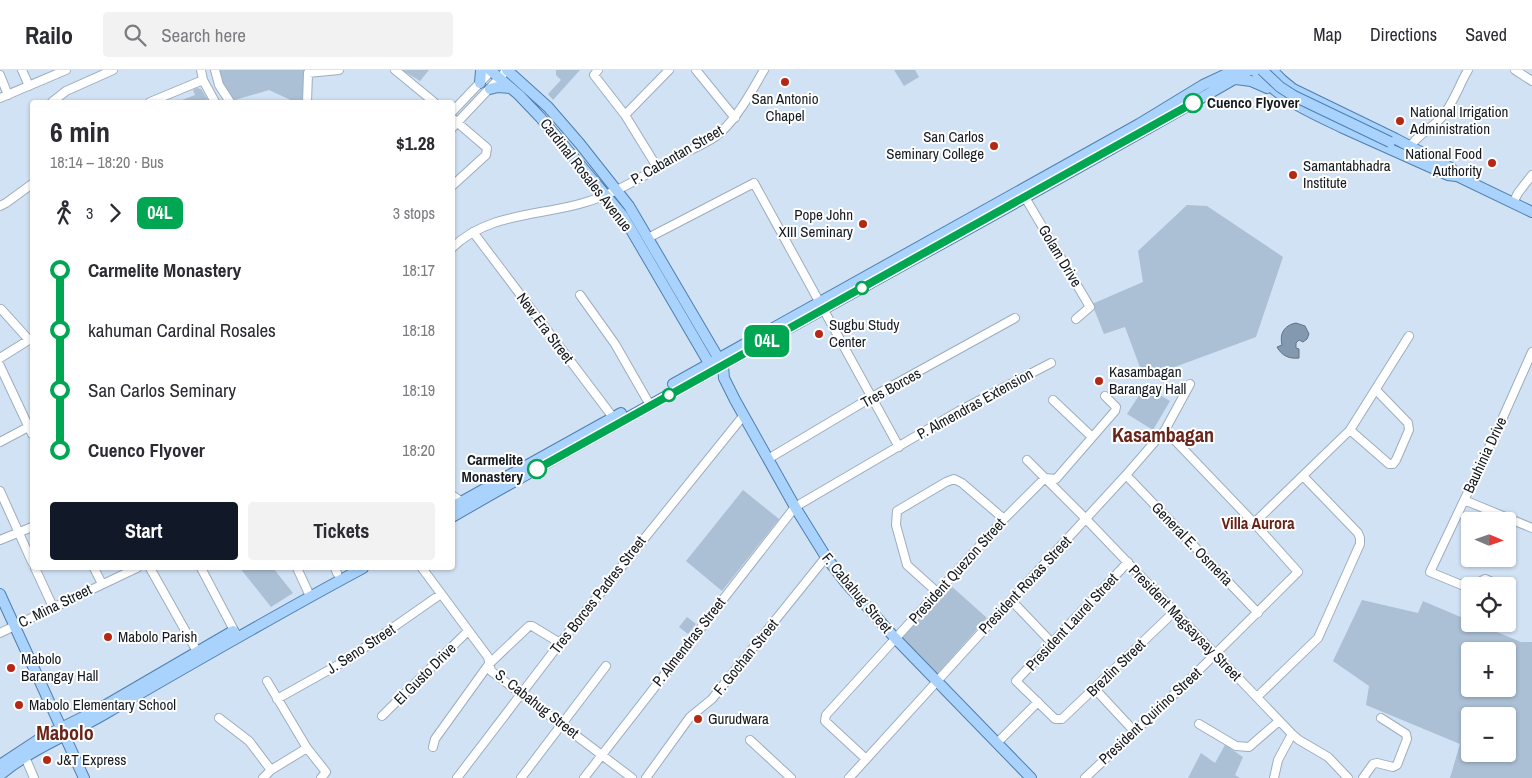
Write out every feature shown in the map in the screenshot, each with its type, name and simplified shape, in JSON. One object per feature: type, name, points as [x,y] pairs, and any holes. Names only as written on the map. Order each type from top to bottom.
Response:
[{"type":"main road","name":"Cardinal Rosales Avenue","points":[[489,70],[511,88],[540,117],[623,216],[716,365]]},
{"type":"main road","points":[[480,83],[489,70]]},
{"type":"main road","name":"Cardinal Rosales Avenue","points":[[507,70],[518,75],[548,107],[629,206],[716,365]]},
{"type":"main road","points":[[461,505],[1023,193],[1203,85],[1234,72],[1250,70]]},
{"type":"main road","points":[[1254,70],[1277,93]]},
{"type":"main road","points":[[1262,70],[1280,87],[1294,96],[1532,212]]},
{"type":"main road","points":[[1272,70],[1286,84],[1451,168],[1456,176]]},
{"type":"main road","points":[[1234,72],[1306,110],[1387,149],[1448,175],[1456,176]]},
{"type":"main road","points":[[1277,93],[1279,86],[1286,84]]},
{"type":"main road","points":[[490,89],[498,87],[511,88]]},
{"type":"main road","name":"F. Cabahug Street","points":[[716,365],[795,507],[826,557],[846,583],[895,638],[1030,778]]},
{"type":"main road","points":[[309,593],[336,570]]},
{"type":"main road","points":[[0,775],[64,732],[236,633],[309,593],[359,570]]},
{"type":"main road","points":[[0,594],[84,778]]},
{"type":"main road","points":[[0,764],[41,738],[64,732]]},
{"type":"street","points":[[22,70],[29,86]]},
{"type":"street","points":[[0,98],[29,86],[49,73],[66,70]]},
{"type":"street","points":[[55,100],[66,91],[114,70]]},
{"type":"street","points":[[201,70],[203,80],[213,100]]},
{"type":"street","points":[[215,70],[220,85],[229,100]]},
{"type":"street","points":[[306,100],[308,73],[339,70]]},
{"type":"street","points":[[395,70],[432,100]]},
{"type":"street","points":[[455,122],[507,70]]},
{"type":"street","points":[[598,70],[594,75],[625,115],[657,167]]},
{"type":"street","points":[[625,115],[669,70]]},
{"type":"street","points":[[696,70],[735,118]]},
{"type":"street","name":"P. Cabantan Street","points":[[455,245],[473,232],[501,220],[583,203],[606,196],[719,134],[735,118],[764,70]]},
{"type":"street","points":[[1410,147],[1418,136],[1431,128],[1445,113],[1468,70]]},
{"type":"street","points":[[1515,70],[1532,81]]},
{"type":"street","points":[[0,76],[8,95]]},
{"type":"street","points":[[155,100],[203,80]]},
{"type":"street","points":[[455,109],[480,83]]},
{"type":"street","points":[[455,124],[488,150],[486,155],[455,183]]},
{"type":"street","points":[[1513,203],[1526,180],[1532,175]]},
{"type":"street","name":"P. Almendras Extension","points":[[648,238],[754,183],[899,447]]},
{"type":"street","points":[[0,206],[30,185]]},
{"type":"street","name":"Golam Drive","points":[[1023,193],[1090,306],[1076,319]]},
{"type":"street","name":"New Era Street","points":[[473,232],[616,420]]},
{"type":"street","points":[[580,295],[615,344],[648,402]]},
{"type":"street","points":[[1,309],[30,338]]},
{"type":"street","name":"Tres Borces","points":[[768,459],[872,397],[1014,318]]},
{"type":"street","points":[[1164,430],[1254,523],[1350,430],[1409,336]]},
{"type":"street","points":[[0,358],[30,340]]},
{"type":"street","name":"Bauhinia Drive","points":[[1461,585],[1430,572],[1532,352]]},
{"type":"street","name":"P. Almendras Extension","points":[[795,507],[959,411],[1051,363]]},
{"type":"street","points":[[0,366],[30,426]]},
{"type":"street","name":"President Roxas Street","points":[[849,778],[1126,475],[1164,430],[1190,384]]},
{"type":"street","points":[[1350,430],[1389,464],[1393,464],[1396,460],[1409,430],[1408,423],[1376,390]]},
{"type":"street","name":"President Quezon Street","points":[[866,759],[825,721],[826,715],[1004,519],[1045,478],[1056,479],[1113,414],[1116,407],[1105,396]]},
{"type":"street","points":[[1053,400],[1092,437]]},
{"type":"street","name":"Tres Borces Padres Street","points":[[458,778],[560,643],[744,415]]},
{"type":"street","points":[[0,442],[30,428]]},
{"type":"street","name":"President Magsaysay Street","points":[[1027,460],[1128,562],[1292,734],[1328,757],[1348,778]]},
{"type":"street","name":"General E. Osmeña","points":[[1126,475],[1258,613]]},
{"type":"street","points":[[1257,698],[1318,638],[1360,544],[1358,533],[1303,476]]},
{"type":"street","points":[[937,592],[907,566],[896,525],[897,511],[954,479],[962,483],[1004,519]]},
{"type":"street","points":[[0,491],[30,557]]},
{"type":"street","points":[[1464,500],[1532,528]]},
{"type":"street","name":"P. Almendras Street","points":[[584,778],[795,507]]},
{"type":"street","name":"President Quirino Street","points":[[1084,778],[1187,682],[1297,575],[1298,570],[1254,523]]},
{"type":"street","points":[[0,540],[30,528]]},
{"type":"street","name":"F. Gochan Street","points":[[646,778],[690,717],[712,699],[826,557]]},
{"type":"street","name":"President Laurel Street","points":[[1038,702],[1016,681],[1128,562]]},
{"type":"street","points":[[36,570],[53,607]]},
{"type":"street","points":[[95,570],[102,584]]},
{"type":"street","name":"C. Mina Street","points":[[0,632],[133,570]]},
{"type":"street","points":[[151,570],[199,655]]},
{"type":"street","points":[[202,570],[236,633]]},
{"type":"street","points":[[298,570],[309,593]]},
{"type":"street","name":"S. Cabahug Street","points":[[423,570],[488,656],[492,671],[632,778]]},
{"type":"street","name":"J. Seno Street","points":[[277,699],[345,661],[441,594]]},
{"type":"street","points":[[1010,600],[1052,643]]},
{"type":"street","name":"Brezlin Street","points":[[1038,702],[1055,719],[1062,720],[1175,611]]},
{"type":"street","points":[[432,747],[435,739],[489,664],[530,626],[560,643]]},
{"type":"street","name":"El Gusto Drive","points":[[382,716],[468,631]]},
{"type":"street","points":[[521,778],[606,666]]},
{"type":"street","points":[[267,681],[307,748],[326,772],[321,778]]},
{"type":"street","points":[[1094,688],[1134,731]]},
{"type":"street","points":[[997,743],[1038,702]]},
{"type":"street","points":[[219,718],[249,741],[271,770]]},
{"type":"street","points":[[1363,778],[1372,764],[1377,763],[1393,767],[1397,765],[1407,739],[1406,734],[1381,718]]},
{"type":"street","points":[[1199,724],[1236,746],[1243,748],[1249,747],[1279,721]]},
{"type":"street","points":[[1274,778],[1278,760],[1292,734]]},
{"type":"street","points":[[750,740],[791,778]]},
{"type":"street","points":[[263,778],[271,770],[307,748]]},
{"type":"street","points":[[25,757],[34,778]]},
{"type":"street","points":[[1337,778],[1341,770]]},
{"type":"shaded area","points":[[219,70],[305,70],[302,100],[291,100],[269,90],[235,100],[226,91]]},
{"type":"shaded area","points":[[402,70],[429,70],[420,81]]},
{"type":"shaded area","points":[[556,70],[580,70],[553,100],[548,94],[561,80],[556,75]]},
{"type":"shaded area","points":[[894,70],[915,70],[919,77],[904,86]]},
{"type":"shaded area","points":[[201,89],[208,100],[182,100],[195,95],[193,90]]},
{"type":"shaded area","points":[[1187,205],[1207,206],[1283,257],[1256,337],[1164,371],[1141,370],[1125,327],[1104,334],[1092,304],[1143,282],[1138,251]]},
{"type":"shaded area","points":[[1296,323],[1305,326],[1309,334],[1303,342],[1299,340],[1296,343],[1296,348],[1299,349],[1299,358],[1292,358],[1284,355],[1277,347],[1282,345],[1281,337],[1284,330]]},
{"type":"shaded area","points":[[1145,386],[1170,401],[1153,430],[1127,414]]},
{"type":"shaded area","points":[[743,490],[779,519],[722,591],[686,561]]},
{"type":"shaded area","points":[[242,570],[275,570],[293,593],[271,607]]},
{"type":"shaded area","points":[[949,584],[987,618],[937,674],[901,637]]},
{"type":"shaded area","points":[[1362,600],[1418,613],[1423,601],[1461,617],[1461,632],[1497,632],[1521,642],[1532,642],[1532,778],[1450,778],[1460,744],[1366,705],[1369,686],[1333,661]]},
{"type":"shaded area","points":[[687,617],[696,624],[688,634],[679,627]]},
{"type":"shaded area","points":[[1225,745],[1243,757],[1235,775],[1240,778],[1188,778],[1201,753],[1215,763]]},
{"type":"bus line","name":"04L","points":[[537,469],[1193,103]]},
{"type":"place","name":"San Antonio Chapel","points":[[785,82]]},
{"type":"place","name":"Cuenco Flyover","points":[[1193,103]]},
{"type":"place","name":"National Irrigation Administration","points":[[1400,121]]},
{"type":"place","name":"San Carlos Seminary College","points":[[994,146]]},
{"type":"place","name":"National Food Authority","points":[[1492,163]]},
{"type":"place","name":"Samantabhadra Institute","points":[[1293,175]]},
{"type":"place","name":"Pope John XIII Seminary","points":[[863,224]]},
{"type":"place","name":"Sugbu Study Center","points":[[819,334]]},
{"type":"place","name":"Kasambagan Barangay Hall","points":[[1099,381]]},
{"type":"place","name":"Carmelite Monastery","points":[[537,469]]},
{"type":"place","name":"Mabolo Parish","points":[[108,637]]},
{"type":"place","name":"Mabolo Barangay Hall","points":[[11,668]]},
{"type":"place","name":"Mabolo Elementary School","points":[[19,705]]},
{"type":"place","name":"Gurudwara","points":[[698,719]]},
{"type":"place","name":"J&T Express","points":[[47,760]]},
{"type":"district","name":"Kasambagan","points":[[1163,435]]},
{"type":"district","name":"Villa Aurora","points":[[1258,523]]},
{"type":"district","name":"Mabolo","points":[[65,733]]}]
